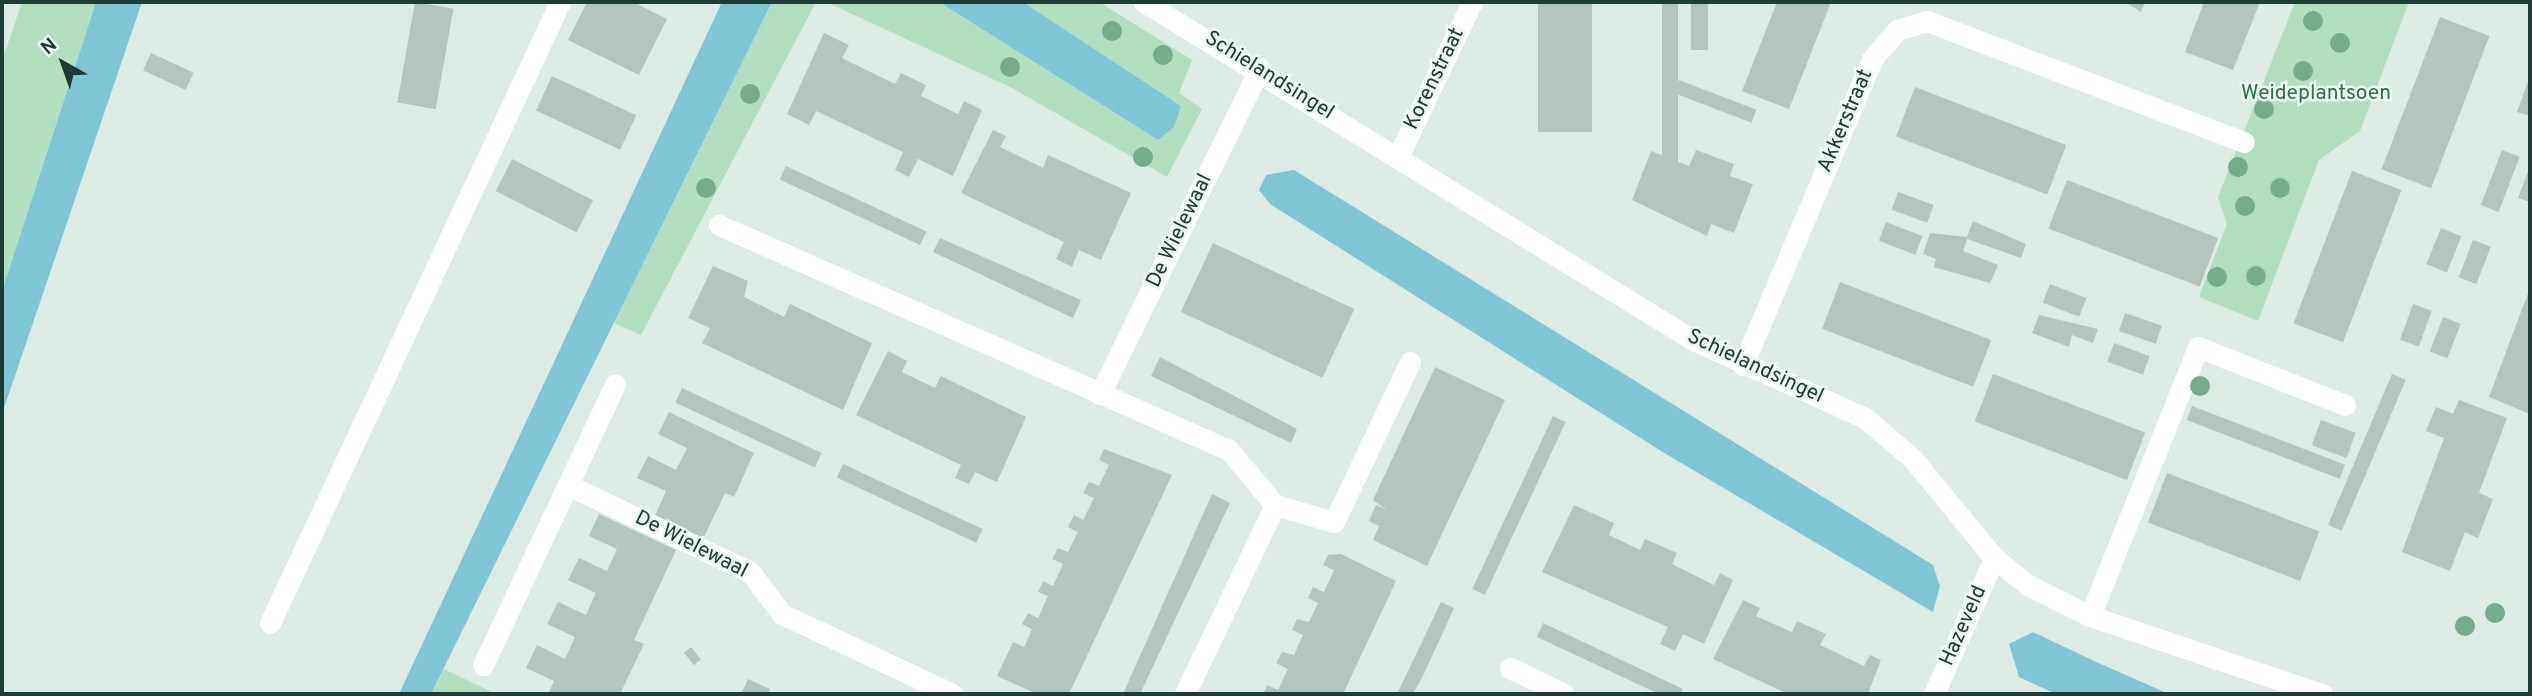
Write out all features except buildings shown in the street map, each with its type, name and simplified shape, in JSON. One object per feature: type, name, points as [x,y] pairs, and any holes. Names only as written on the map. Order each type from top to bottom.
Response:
[{"type":"street","points":[[270,623],[559,2]]},
{"type":"street","name":"Schielandsingel","points":[[1144,2],[1260,68],[1398,157],[1743,365],[1865,418],[1890,436],[1994,558],[2028,585],[2090,617],[2322,694]]},
{"type":"street","name":"Korenstraat","points":[[1398,157],[1472,2]]},
{"type":"street","name":"Akkerstraat","points":[[1743,365],[1872,59],[1897,30],[1927,21],[2244,142]]},
{"type":"street","name":"De Wielewaal","points":[[1100,394],[1260,68]]},
{"type":"street","points":[[719,225],[1229,450],[1275,505],[1334,522],[1410,362]]},
{"type":"street","points":[[2090,617],[2198,347],[2345,405]]},
{"type":"street","points":[[483,665],[615,385]]},
{"type":"street","name":"De Wielewaal","points":[[568,485],[750,572],[782,614],[952,694]]},
{"type":"street","points":[[1185,694],[1275,505]]},
{"type":"street","name":"Hazeveld","points":[[1934,694],[1994,558]]},
{"type":"street","points":[[1510,668],[1564,694]]},
{"type":"green space","points":[[22,2],[96,2],[2,291],[2,61]]},
{"type":"green space","points":[[772,2],[816,2],[641,335],[614,323]]},
{"type":"green space","points":[[826,2],[939,2],[1158,140],[1181,106],[1023,2],[1099,2],[1192,60],[1179,93],[1202,109],[1167,177],[1012,88]]},
{"type":"green space","name":"Weideplantsoen","points":[[2295,2],[2409,2],[2360,131],[2319,160],[2258,321],[2199,297],[2227,224],[2218,197]]},
{"type":"green space","points":[[444,669],[496,694],[431,694]]},
{"type":"water","points":[[96,2],[142,2],[2,414],[2,291]]},
{"type":"water","points":[[722,2],[772,2],[431,694],[399,694]]},
{"type":"water","points":[[939,2],[1023,2],[1181,106],[1174,127],[1158,140]]},
{"type":"water","points":[[1294,170],[1933,565],[1940,586],[1933,612],[1661,451],[1270,204],[1259,190],[1266,175]]},
{"type":"water","points":[[2033,632],[2169,694],[2056,694],[2019,677],[2009,644]]}]
